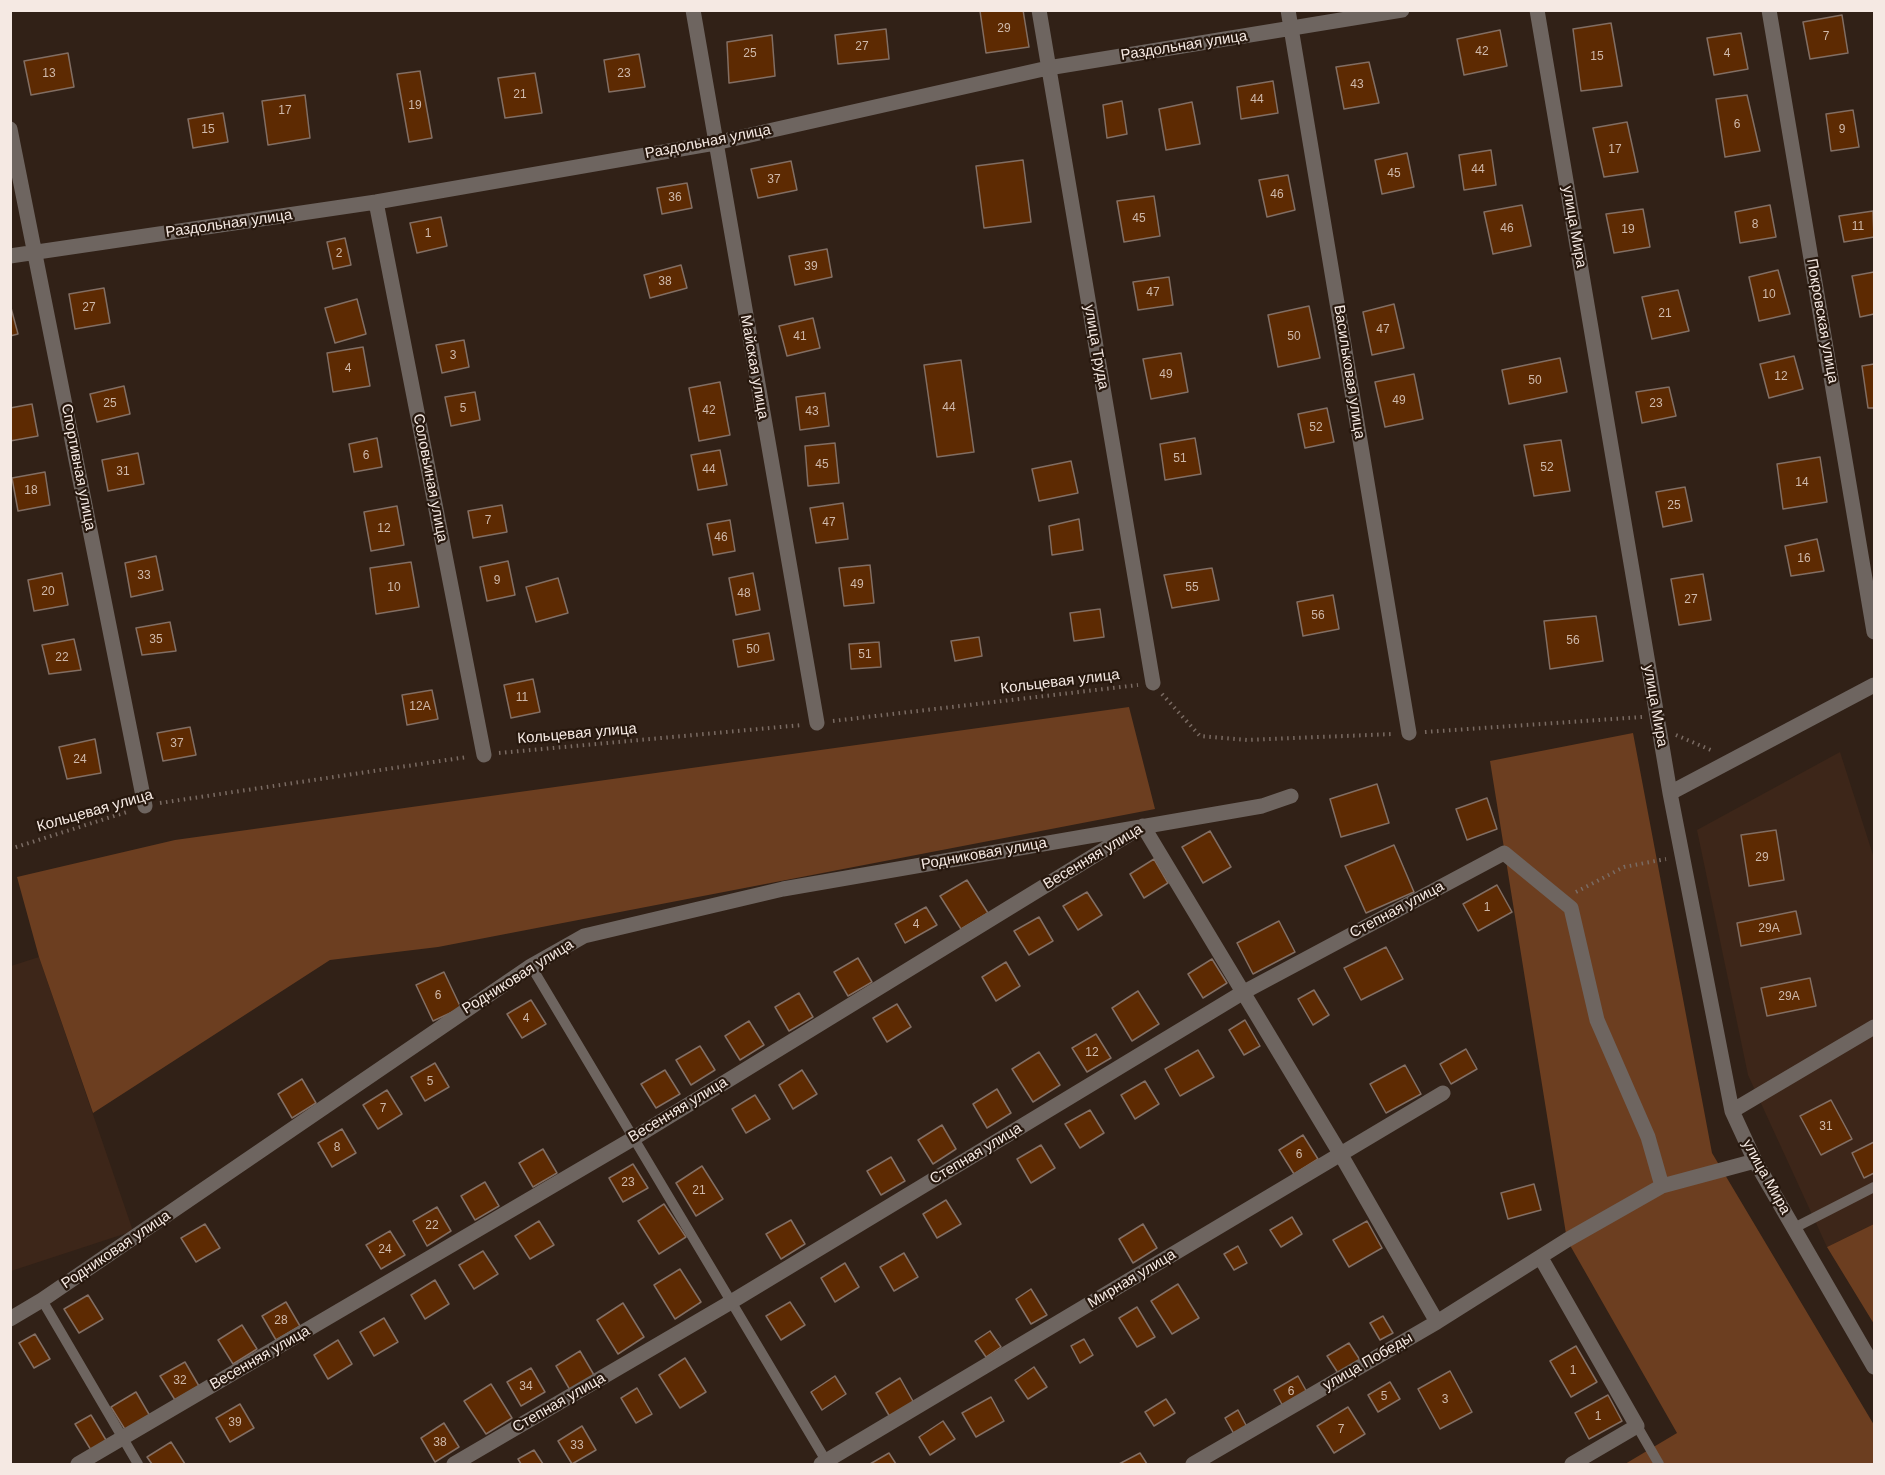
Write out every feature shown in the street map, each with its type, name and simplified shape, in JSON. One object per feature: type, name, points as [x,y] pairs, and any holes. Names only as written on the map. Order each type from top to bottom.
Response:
[{"type":"street","name":"Майская улица","points":[[693,10],[817,723]]},
{"type":"street","name":"улица Труда","points":[[1039,10],[1153,683]]},
{"type":"street","name":"Васильковая улица","points":[[1288,10],[1409,733]]},
{"type":"street","name":"Раздольная улица","points":[[10,256],[376,202],[715,143],[1048,68],[1402,10]]},
{"type":"street","name":"улица Мира","points":[[1537,10],[1670,793],[1732,1111],[1755,1161],[1875,1367]]},
{"type":"street","name":"Покровская улица","points":[[1768,10],[1875,632]]},
{"type":"street","name":"Спортивная улица","points":[[10,129],[145,806]]},
{"type":"street","name":"Соловьиная улица","points":[[376,202],[484,754]]},
{"type":"street","points":[[1670,793],[1875,685]]},
{"type":"street","name":"Весенняя улица","points":[[78,1464],[634,1138],[1143,826],[1262,806],[1291,796]]},
{"type":"street","points":[[1143,826],[1341,1155],[1437,1322]]},
{"type":"street","name":"Родниковая улица","points":[[10,1319],[42,1300],[531,966],[584,936],[783,889],[1143,826]]},
{"type":"street","name":"Степная улица","points":[[454,1464],[731,1302],[1242,993],[1504,853],[1560,900]]},
{"type":"street","points":[[1560,900],[1571,908],[1597,1020],[1648,1137],[1662,1186]]},
{"type":"street","points":[[1732,1111],[1875,1027]]},
{"type":"street","name":"Мирная улица","points":[[825,1463],[1443,1093]]},
{"type":"street","name":"улица Победы","points":[[1193,1464],[1437,1322],[1567,1240],[1662,1186],[1755,1161]]},
{"type":"street","points":[[1541,1258],[1636,1426],[1572,1464]]},
{"type":"lane","points":[[531,966],[825,1463]]},
{"type":"lane","points":[[1794,1228],[1875,1187]]},
{"type":"lane","points":[[42,1300],[138,1464]]},
{"type":"lane","points":[[1636,1426],[1659,1464]]},
{"type":"path","name":"Кольцевая улица","points":[[10,849],[145,806],[484,754],[817,723],[1153,683]]},
{"type":"path","points":[[1659,728],[1732,760]]},
{"type":"path","points":[[1560,900],[1624,867],[1666,859]]},
{"type":"shaded area","points":[[1129,707],[1155,809],[438,947],[330,960],[93,1113],[39,957],[17,877],[175,840]]},
{"type":"shaded area","points":[[1633,733],[1712,1153],[1874,1425],[1874,1464],[1625,1464],[1677,1433],[1567,1240],[1490,761]]},
{"type":"shaded area","points":[[1840,752],[1874,858],[1874,1224],[1827,1247],[1748,1075],[1697,830]]},
{"type":"shaded area","points":[[39,957],[133,1231],[11,1271],[11,966]]},
{"type":"shaded area","points":[[1874,1224],[1874,1324],[1827,1247]]},
{"type":"building","points":[[1023,10],[1029,47],[986,53],[980,11]]},
{"type":"building","points":[[1842,15],[1848,53],[1810,59],[1803,22]]},
{"type":"building","points":[[1611,23],[1622,86],[1581,91],[1573,29]]},
{"type":"building","points":[[886,29],[889,59],[838,64],[835,35]]},
{"type":"building","points":[[1500,30],[1507,66],[1464,75],[1457,39]]},
{"type":"building","points":[[1741,33],[1748,69],[1714,75],[1707,38]]},
{"type":"building","points":[[772,35],[775,76],[729,83],[727,42]]},
{"type":"building","points":[[68,53],[74,87],[31,95],[24,61]]},
{"type":"building","points":[[639,54],[645,87],[609,92],[604,60]]},
{"type":"building","points":[[1369,62],[1379,103],[1344,109],[1336,67]]},
{"type":"building","points":[[420,71],[432,138],[409,142],[397,74]]},
{"type":"building","points":[[535,73],[542,113],[505,118],[498,78]]},
{"type":"building","points":[[1273,81],[1278,113],[1241,119],[1237,87]]},
{"type":"building","points":[[305,95],[310,138],[268,145],[262,101]]},
{"type":"building","points":[[1747,95],[1760,151],[1725,157],[1716,99]]},
{"type":"building","points":[[1122,101],[1127,134],[1107,138],[1103,105]]},
{"type":"building","points":[[1192,102],[1200,144],[1166,150],[1159,109]]},
{"type":"building","points":[[1853,110],[1859,147],[1831,151],[1826,114]]},
{"type":"building","points":[[223,113],[228,142],[193,148],[188,119]]},
{"type":"building","points":[[1627,122],[1638,172],[1604,177],[1593,128]]},
{"type":"building","points":[[1491,150],[1496,185],[1464,190],[1459,155]]},
{"type":"building","points":[[1407,153],[1414,187],[1382,194],[1375,160]]},
{"type":"building","points":[[1023,160],[1031,222],[984,228],[976,166]]},
{"type":"building","points":[[791,161],[797,190],[758,198],[751,169]]},
{"type":"building","points":[[1288,175],[1295,210],[1267,217],[1259,180]]},
{"type":"building","points":[[687,183],[692,208],[662,214],[657,188]]},
{"type":"building","points":[[1154,196],[1160,236],[1124,242],[1117,201]]},
{"type":"building","points":[[1522,205],[1531,246],[1493,254],[1484,212]]},
{"type":"building","points":[[1770,205],[1776,237],[1740,243],[1735,212]]},
{"type":"building","points":[[1643,209],[1650,247],[1614,253],[1606,214]]},
{"type":"building","points":[[1873,211],[1874,237],[1844,242],[1839,216]]},
{"type":"building","points":[[441,217],[447,246],[417,253],[410,223]]},
{"type":"building","points":[[345,238],[351,265],[333,269],[327,242]]},
{"type":"building","points":[[827,249],[832,277],[795,285],[789,256]]},
{"type":"building","points":[[681,265],[687,288],[650,298],[644,275]]},
{"type":"building","points":[[1778,270],[1790,314],[1759,321],[1749,277]]},
{"type":"building","points":[[1874,272],[1874,314],[1860,317],[1852,276]]},
{"type":"building","points":[[1169,277],[1173,305],[1138,310],[1133,282]]},
{"type":"building","points":[[104,288],[110,323],[75,329],[69,294]]},
{"type":"building","points":[[1678,290],[1689,331],[1652,339],[1642,297]]},
{"type":"building","points":[[357,299],[366,334],[335,343],[325,308]]},
{"type":"building","points":[[10,304],[18,334],[10,336]]},
{"type":"building","points":[[1394,304],[1404,348],[1372,355],[1363,312]]},
{"type":"building","points":[[1309,306],[1320,358],[1278,367],[1268,315]]},
{"type":"building","points":[[813,318],[820,348],[787,356],[779,326]]},
{"type":"building","points":[[464,340],[469,367],[442,373],[436,345]]},
{"type":"building","points":[[363,347],[370,386],[333,392],[327,353]]},
{"type":"building","points":[[1181,353],[1188,392],[1151,399],[1143,359]]},
{"type":"building","points":[[1794,356],[1803,389],[1769,398],[1760,364]]},
{"type":"building","points":[[1560,358],[1567,392],[1509,404],[1502,370]]},
{"type":"building","points":[[961,360],[974,452],[937,457],[924,365]]},
{"type":"building","points":[[1874,364],[1874,408],[1868,408],[1862,366]]},
{"type":"building","points":[[1414,374],[1423,419],[1385,427],[1375,382]]},
{"type":"building","points":[[720,382],[730,435],[699,441],[689,388]]},
{"type":"building","points":[[124,386],[130,414],[97,422],[90,394]]},
{"type":"building","points":[[1669,387],[1676,416],[1642,423],[1636,392]]},
{"type":"building","points":[[475,392],[480,420],[451,426],[445,397]]},
{"type":"building","points":[[825,393],[829,426],[800,430],[796,397]]},
{"type":"building","points":[[32,404],[38,436],[10,441],[10,408]]},
{"type":"building","points":[[1327,408],[1334,442],[1305,448],[1298,414]]},
{"type":"building","points":[[377,438],[382,467],[354,472],[349,444]]},
{"type":"building","points":[[1195,438],[1201,474],[1165,480],[1160,444]]},
{"type":"building","points":[[1561,440],[1570,491],[1534,496],[1524,445]]},
{"type":"building","points":[[835,443],[839,483],[808,486],[805,446]]},
{"type":"building","points":[[720,450],[727,485],[698,490],[691,455]]},
{"type":"building","points":[[138,453],[144,484],[108,491],[102,460]]},
{"type":"building","points":[[1820,457],[1827,502],[1783,509],[1777,464]]},
{"type":"building","points":[[1071,461],[1078,493],[1039,501],[1032,469]]},
{"type":"building","points":[[45,472],[50,505],[18,511],[12,478]]},
{"type":"building","points":[[1685,487],[1692,521],[1663,527],[1656,492]]},
{"type":"building","points":[[843,503],[848,539],[816,543],[810,508]]},
{"type":"building","points":[[502,505],[507,532],[473,538],[468,511]]},
{"type":"building","points":[[397,506],[404,545],[371,551],[364,512]]},
{"type":"building","points":[[1079,519],[1083,550],[1052,555],[1049,526]]},
{"type":"building","points":[[730,520],[735,551],[713,555],[707,524]]},
{"type":"building","points":[[1817,539],[1824,571],[1791,576],[1785,546]]},
{"type":"building","points":[[156,556],[163,590],[131,597],[125,563]]},
{"type":"building","points":[[508,561],[515,595],[487,601],[480,567]]},
{"type":"building","points":[[411,562],[419,607],[376,614],[370,568]]},
{"type":"building","points":[[870,565],[874,603],[844,606],[839,568]]},
{"type":"building","points":[[1212,568],[1219,600],[1172,608],[1164,575]]},
{"type":"building","points":[[62,573],[68,605],[34,611],[28,580]]},
{"type":"building","points":[[753,573],[760,610],[736,615],[729,578]]},
{"type":"building","points":[[1703,574],[1711,620],[1679,625],[1671,579]]},
{"type":"building","points":[[558,578],[568,613],[536,622],[526,587]]},
{"type":"building","points":[[1333,595],[1339,629],[1303,636],[1297,602]]},
{"type":"building","points":[[1100,609],[1104,637],[1074,641],[1070,613]]},
{"type":"building","points":[[1596,616],[1603,661],[1550,669],[1544,621]]},
{"type":"building","points":[[170,622],[176,651],[142,655],[136,628]]},
{"type":"building","points":[[769,633],[774,660],[738,667],[733,640]]},
{"type":"building","points":[[979,637],[982,656],[955,661],[951,641]]},
{"type":"building","points":[[74,639],[81,670],[49,674],[42,645]]},
{"type":"building","points":[[879,642],[881,667],[851,669],[849,644]]},
{"type":"building","points":[[533,679],[540,712],[511,718],[504,685]]},
{"type":"building","points":[[432,690],[438,719],[407,725],[402,695]]},
{"type":"building","points":[[190,727],[196,755],[163,761],[157,733]]},
{"type":"building","points":[[95,739],[101,773],[67,779],[59,747]]},
{"type":"building","points":[[1377,784],[1389,823],[1341,837],[1330,799]]},
{"type":"building","points":[[1487,798],[1497,829],[1467,840],[1456,809]]},
{"type":"building","points":[[1776,830],[1784,880],[1749,886],[1741,835]]},
{"type":"building","points":[[1210,831],[1231,867],[1203,883],[1182,847]]},
{"type":"building","points":[[1394,845],[1414,892],[1366,913],[1345,866]]},
{"type":"building","points":[[1154,859],[1168,883],[1144,898],[1130,874]]},
{"type":"building","points":[[967,880],[988,913],[961,929],[940,896]]},
{"type":"building","points":[[1497,885],[1512,912],[1478,931],[1463,904]]},
{"type":"building","points":[[1087,892],[1102,915],[1078,930],[1063,906]]},
{"type":"building","points":[[926,907],[937,925],[905,943],[895,924]]},
{"type":"building","points":[[1796,911],[1801,934],[1741,946],[1737,923]]},
{"type":"building","points":[[1039,917],[1053,941],[1029,955],[1014,931]]},
{"type":"building","points":[[1279,921],[1295,952],[1253,974],[1237,943]]},
{"type":"building","points":[[1386,947],[1403,979],[1361,1000],[1344,968]]},
{"type":"building","points":[[858,958],[872,982],[848,996],[834,972]]},
{"type":"building","points":[[1212,959],[1227,983],[1203,998],[1188,974]]},
{"type":"building","points":[[1006,962],[1020,986],[996,1001],[982,977]]},
{"type":"building","points":[[444,972],[461,1008],[433,1021],[416,985]]},
{"type":"building","points":[[1810,978],[1816,1006],[1767,1016],[1761,988]]},
{"type":"building","points":[[1314,990],[1329,1015],[1313,1025],[1298,999]]},
{"type":"building","points":[[1138,991],[1159,1024],[1132,1041],[1112,1008]]},
{"type":"building","points":[[799,993],[813,1017],[789,1031],[775,1007]]},
{"type":"building","points":[[531,1000],[546,1024],[522,1038],[507,1014]]},
{"type":"building","points":[[897,1004],[911,1027],[887,1042],[873,1018]]},
{"type":"building","points":[[1245,1020],[1260,1046],[1244,1055],[1229,1030]]},
{"type":"building","points":[[749,1021],[764,1045],[740,1060],[725,1036]]},
{"type":"building","points":[[1096,1034],[1111,1058],[1087,1072],[1072,1048]]},
{"type":"building","points":[[700,1046],[715,1070],[691,1085],[676,1060]]},
{"type":"building","points":[[1466,1049],[1477,1069],[1451,1084],[1440,1064]]},
{"type":"building","points":[[1198,1050],[1214,1077],[1180,1096],[1165,1069]]},
{"type":"building","points":[[1039,1052],[1060,1085],[1033,1102],[1012,1069]]},
{"type":"building","points":[[435,1063],[449,1087],[425,1101],[411,1077]]},
{"type":"building","points":[[1405,1065],[1421,1094],[1386,1113],[1370,1084]]},
{"type":"building","points":[[665,1070],[680,1094],[656,1108],[641,1084]]},
{"type":"building","points":[[802,1070],[817,1094],[793,1109],[779,1085]]},
{"type":"building","points":[[302,1079],[316,1103],[292,1118],[278,1094]]},
{"type":"building","points":[[1145,1081],[1159,1104],[1135,1119],[1121,1095]]},
{"type":"building","points":[[997,1089],[1011,1113],[987,1128],[973,1104]]},
{"type":"building","points":[[387,1090],[402,1114],[378,1129],[363,1105]]},
{"type":"building","points":[[755,1095],[770,1119],[746,1133],[732,1109]]},
{"type":"building","points":[[1831,1100],[1852,1139],[1821,1155],[1800,1116]]},
{"type":"building","points":[[1090,1110],[1104,1133],[1080,1148],[1065,1124]]},
{"type":"building","points":[[942,1125],[956,1149],[933,1164],[918,1140]]},
{"type":"building","points":[[342,1129],[356,1153],[332,1167],[318,1143]]},
{"type":"building","points":[[1303,1135],[1318,1159],[1294,1174],[1279,1150]]},
{"type":"building","points":[[1874,1142],[1874,1173],[1864,1178],[1852,1153]]},
{"type":"building","points":[[1041,1145],[1055,1168],[1031,1183],[1017,1159]]},
{"type":"building","points":[[543,1149],[557,1173],[533,1187],[519,1163]]},
{"type":"building","points":[[891,1157],[905,1181],[881,1195],[867,1171]]},
{"type":"building","points":[[633,1164],[648,1188],[623,1202],[609,1178]]},
{"type":"building","points":[[702,1166],[723,1199],[696,1216],[676,1183]]},
{"type":"building","points":[[485,1182],[499,1206],[475,1220],[461,1196]]},
{"type":"building","points":[[1534,1184],[1541,1210],[1508,1219],[1501,1193]]},
{"type":"building","points":[[946,1200],[961,1224],[937,1238],[923,1214]]},
{"type":"building","points":[[664,1204],[686,1237],[659,1254],[638,1221]]},
{"type":"building","points":[[437,1207],[451,1231],[427,1246],[413,1221]]},
{"type":"building","points":[[1292,1217],[1302,1234],[1281,1247],[1270,1230]]},
{"type":"building","points":[[791,1220],[805,1244],[781,1259],[766,1234]]},
{"type":"building","points":[[539,1221],[554,1245],[530,1259],[515,1236]]},
{"type":"building","points":[[1367,1221],[1382,1248],[1349,1267],[1333,1240]]},
{"type":"building","points":[[205,1224],[220,1248],[196,1262],[181,1238]]},
{"type":"building","points":[[1143,1224],[1157,1248],[1133,1263],[1119,1239]]},
{"type":"building","points":[[390,1231],[405,1255],[381,1269],[366,1245]]},
{"type":"building","points":[[1238,1246],[1247,1263],[1234,1270],[1224,1254]]},
{"type":"building","points":[[483,1251],[498,1274],[474,1289],[459,1265]]},
{"type":"building","points":[[904,1253],[918,1277],[894,1291],[880,1267]]},
{"type":"building","points":[[845,1263],[859,1287],[835,1302],[821,1278]]},
{"type":"building","points":[[680,1269],[701,1302],[675,1319],[654,1285]]},
{"type":"building","points":[[435,1280],[449,1304],[425,1319],[411,1295]]},
{"type":"building","points":[[1178,1284],[1199,1318],[1172,1334],[1151,1301]]},
{"type":"building","points":[[1031,1289],[1047,1315],[1031,1324],[1016,1299]]},
{"type":"building","points":[[88,1295],[103,1319],[79,1333],[64,1309]]},
{"type":"building","points":[[286,1302],[300,1326],[276,1340],[262,1316]]},
{"type":"building","points":[[790,1302],[805,1325],[781,1340],[766,1316]]},
{"type":"building","points":[[623,1303],[644,1337],[618,1354],[597,1320]]},
{"type":"building","points":[[1137,1307],[1155,1337],[1137,1347],[1119,1318]]},
{"type":"building","points":[[1383,1316],[1393,1333],[1380,1340],[1370,1323]]},
{"type":"building","points":[[384,1318],[398,1342],[374,1356],[360,1332]]},
{"type":"building","points":[[242,1325],[257,1349],[233,1364],[218,1340]]},
{"type":"building","points":[[990,1331],[1001,1347],[986,1357],[975,1341]]},
{"type":"building","points":[[35,1334],[50,1359],[34,1368],[19,1343]]},
{"type":"building","points":[[1084,1339],[1093,1355],[1080,1363],[1071,1346]]},
{"type":"building","points":[[338,1340],[352,1364],[328,1379],[314,1355]]},
{"type":"building","points":[[1349,1343],[1360,1360],[1338,1373],[1327,1356]]},
{"type":"building","points":[[1576,1346],[1597,1382],[1571,1397],[1550,1361]]},
{"type":"building","points":[[580,1351],[594,1375],[570,1390],[556,1366]]},
{"type":"building","points":[[685,1358],[706,1392],[680,1408],[659,1375]]},
{"type":"building","points":[[185,1362],[199,1386],[175,1400],[160,1376]]},
{"type":"building","points":[[1034,1367],[1047,1387],[1028,1399],[1015,1380]]},
{"type":"building","points":[[531,1368],[545,1392],[521,1406],[507,1382]]},
{"type":"building","points":[[1450,1371],[1472,1412],[1440,1429],[1418,1389]]},
{"type":"building","points":[[835,1376],[846,1394],[822,1410],[811,1392]]},
{"type":"building","points":[[1298,1376],[1308,1394],[1284,1408],[1274,1390]]},
{"type":"building","points":[[900,1378],[914,1403],[890,1417],[876,1393]]},
{"type":"building","points":[[1390,1382],[1400,1399],[1378,1412],[1368,1395]]},
{"type":"building","points":[[491,1384],[512,1418],[486,1434],[464,1401]]},
{"type":"building","points":[[637,1388],[652,1414],[636,1423],[621,1398]]},
{"type":"building","points":[[136,1392],[150,1416],[126,1431],[111,1407]]},
{"type":"building","points":[[1608,1395],[1622,1421],[1589,1439],[1575,1413]]},
{"type":"building","points":[[991,1397],[1004,1421],[976,1437],[962,1413]]},
{"type":"building","points":[[1166,1399],[1175,1413],[1154,1426],[1145,1412]]},
{"type":"building","points":[[240,1404],[254,1428],[230,1442],[216,1418]]},
{"type":"building","points":[[1348,1407],[1365,1434],[1334,1453],[1317,1426]]},
{"type":"building","points":[[1238,1410],[1247,1427],[1234,1434],[1225,1418]]},
{"type":"building","points":[[91,1415],[106,1440],[91,1450],[75,1424]]},
{"type":"building","points":[[943,1421],[955,1439],[930,1455],[919,1437]]},
{"type":"building","points":[[444,1423],[459,1447],[435,1462],[421,1438]]},
{"type":"building","points":[[582,1426],[596,1450],[572,1464],[558,1441]]},
{"type":"building","points":[[171,1442],[185,1464],[152,1464],[147,1457]]},
{"type":"building","points":[[534,1450],[543,1464],[521,1464],[518,1459]]},
{"type":"building","points":[[889,1453],[896,1464],[870,1464]]},
{"type":"building","points":[[1140,1453],[1147,1464],[1119,1464]]}]
